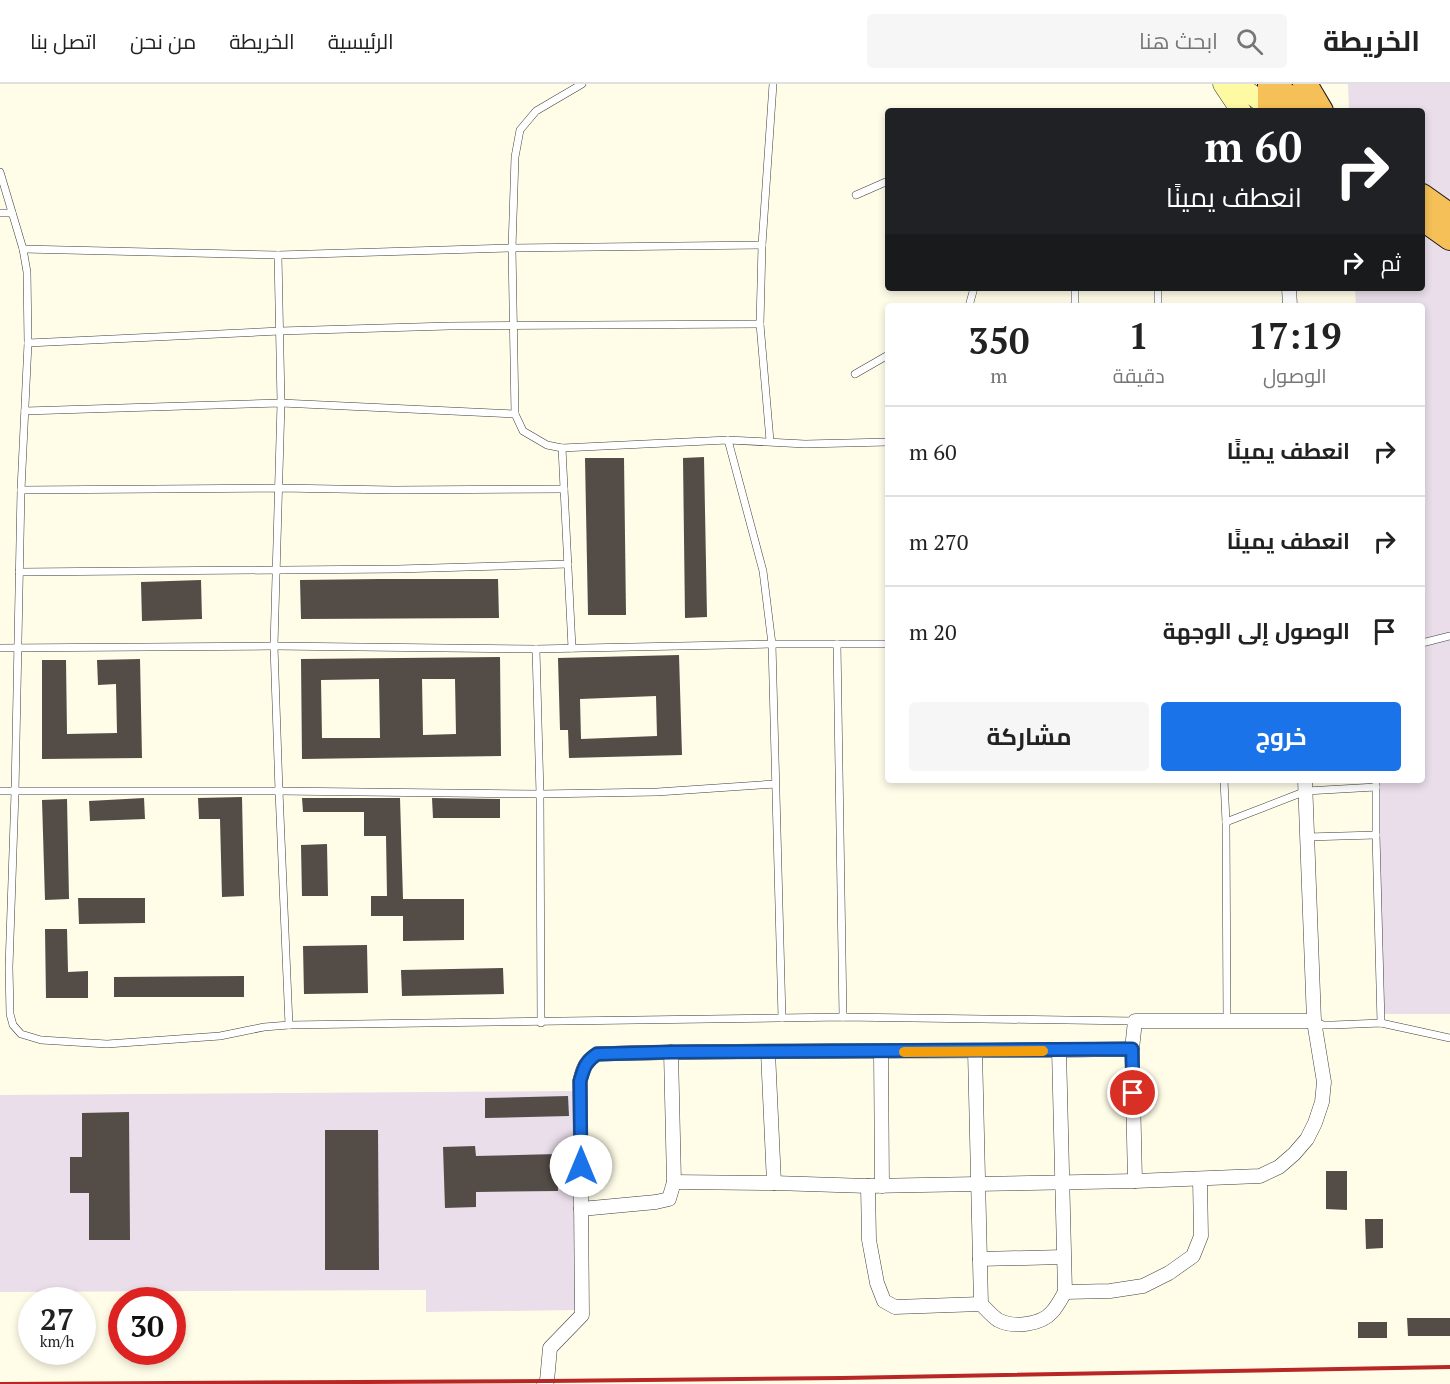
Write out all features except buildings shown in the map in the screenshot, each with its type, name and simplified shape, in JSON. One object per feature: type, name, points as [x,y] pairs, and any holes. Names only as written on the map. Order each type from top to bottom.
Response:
[{"type":"highway","points":[[1279,96],[1303,108]]},
{"type":"highway","points":[[1279,96],[1313,108]]},
{"type":"highway","points":[[1430,211],[1450,238]]},
{"type":"main road","points":[[1223,84],[1239,108]]},
{"type":"main road","points":[[1237,84],[1279,96]]},
{"type":"street","points":[[674,1182],[875,1186],[1061,1183],[1260,1176],[1279,1167],[1307,1139],[1322,1102],[1324,1082],[1314,1021],[1306,786]]},
{"type":"street","points":[[1135,1181],[1132,1049],[1135,1022],[1314,1021]]},
{"type":"street","points":[[544,1384],[547,1381],[550,1348],[582,1315],[580,1081],[588,1060],[597,1054],[1132,1049]]},
{"type":"street","points":[[881,1052],[875,1186],[869,1240],[876,1283],[885,1301],[895,1307],[981,1304],[999,1320],[1019,1324],[1042,1319],[1053,1312],[1065,1292],[1059,1050]]},
{"type":"street","points":[[975,1051],[981,1304]]},
{"type":"street","points":[[581,1209],[669,1199],[674,1182],[671,1052]]},
{"type":"street","points":[[768,1052],[774,1183]]},
{"type":"street","points":[[1065,1292],[1110,1291],[1143,1286],[1169,1273],[1193,1256],[1201,1236],[1200,1179]]},
{"type":"street","points":[[980,1259],[1063,1257]]},
{"type":"lane","points":[[582,84],[536,111],[520,130],[515,157],[512,248],[515,414],[523,431],[547,445],[562,448],[728,440],[805,444],[885,442]]},
{"type":"lane","points":[[770,441],[760,324],[762,245],[773,84]]},
{"type":"lane","points":[[0,172],[23,249],[27,272],[28,343],[21,490],[9,967],[10,1014],[13,1025],[21,1034],[41,1040],[107,1044],[220,1036],[264,1027],[289,1025],[843,1017],[1135,1022]]},
{"type":"lane","points":[[856,195],[885,182]]},
{"type":"lane","points":[[0,213],[12,213]]},
{"type":"lane","points":[[23,249],[278,255],[512,248],[762,245]]},
{"type":"lane","points":[[278,255],[281,403],[274,646],[289,1025]]},
{"type":"lane","points":[[28,343],[280,331],[449,326],[760,324]]},
{"type":"lane","points":[[855,374],[885,358]]},
{"type":"lane","points":[[25,411],[281,403],[515,414]]},
{"type":"lane","points":[[728,440],[763,571],[772,644],[783,1018]]},
{"type":"lane","points":[[562,448],[572,648]]},
{"type":"lane","points":[[21,490],[564,489]]},
{"type":"lane","points":[[19,572],[398,569],[568,564]]},
{"type":"lane","points":[[1425,642],[1450,636]]},
{"type":"lane","points":[[837,644],[843,1017]]},
{"type":"lane","points":[[0,648],[274,646],[536,649],[885,644]]},
{"type":"lane","points":[[536,649],[540,794],[541,1023]]},
{"type":"lane","points":[[1224,783],[1227,1022]]},
{"type":"lane","points":[[1226,822],[1306,786],[1376,783],[1381,1023]]},
{"type":"lane","points":[[0,792],[279,791],[540,794],[657,792],[775,784]]},
{"type":"lane","points":[[1306,837],[1376,835]]},
{"type":"lane","points":[[1314,1021],[1323,1025],[1381,1023],[1450,1038]]},
{"type":"shaded area","points":[[1348,84],[1450,84],[1450,1014],[1380,1014],[1372,783],[1425,783],[1425,303],[1356,303],[1355,291],[1425,291],[1425,108],[1349,108]]},
{"type":"shaded area","points":[[573,1091],[575,1310],[426,1312],[426,1290],[186,1291],[186,1287],[108,1287],[108,1291],[96,1292],[96,1287],[18,1287],[18,1292],[0,1292],[0,1095]]},
{"type":"railway","points":[[0,1384],[842,1378],[1450,1367]]},
{"type":"slow traffic","points":[[904,1052],[1043,1051]]},
{"type":"route","points":[[581,1166],[580,1081],[588,1060],[597,1054],[1132,1049],[1133,1093]]}]
